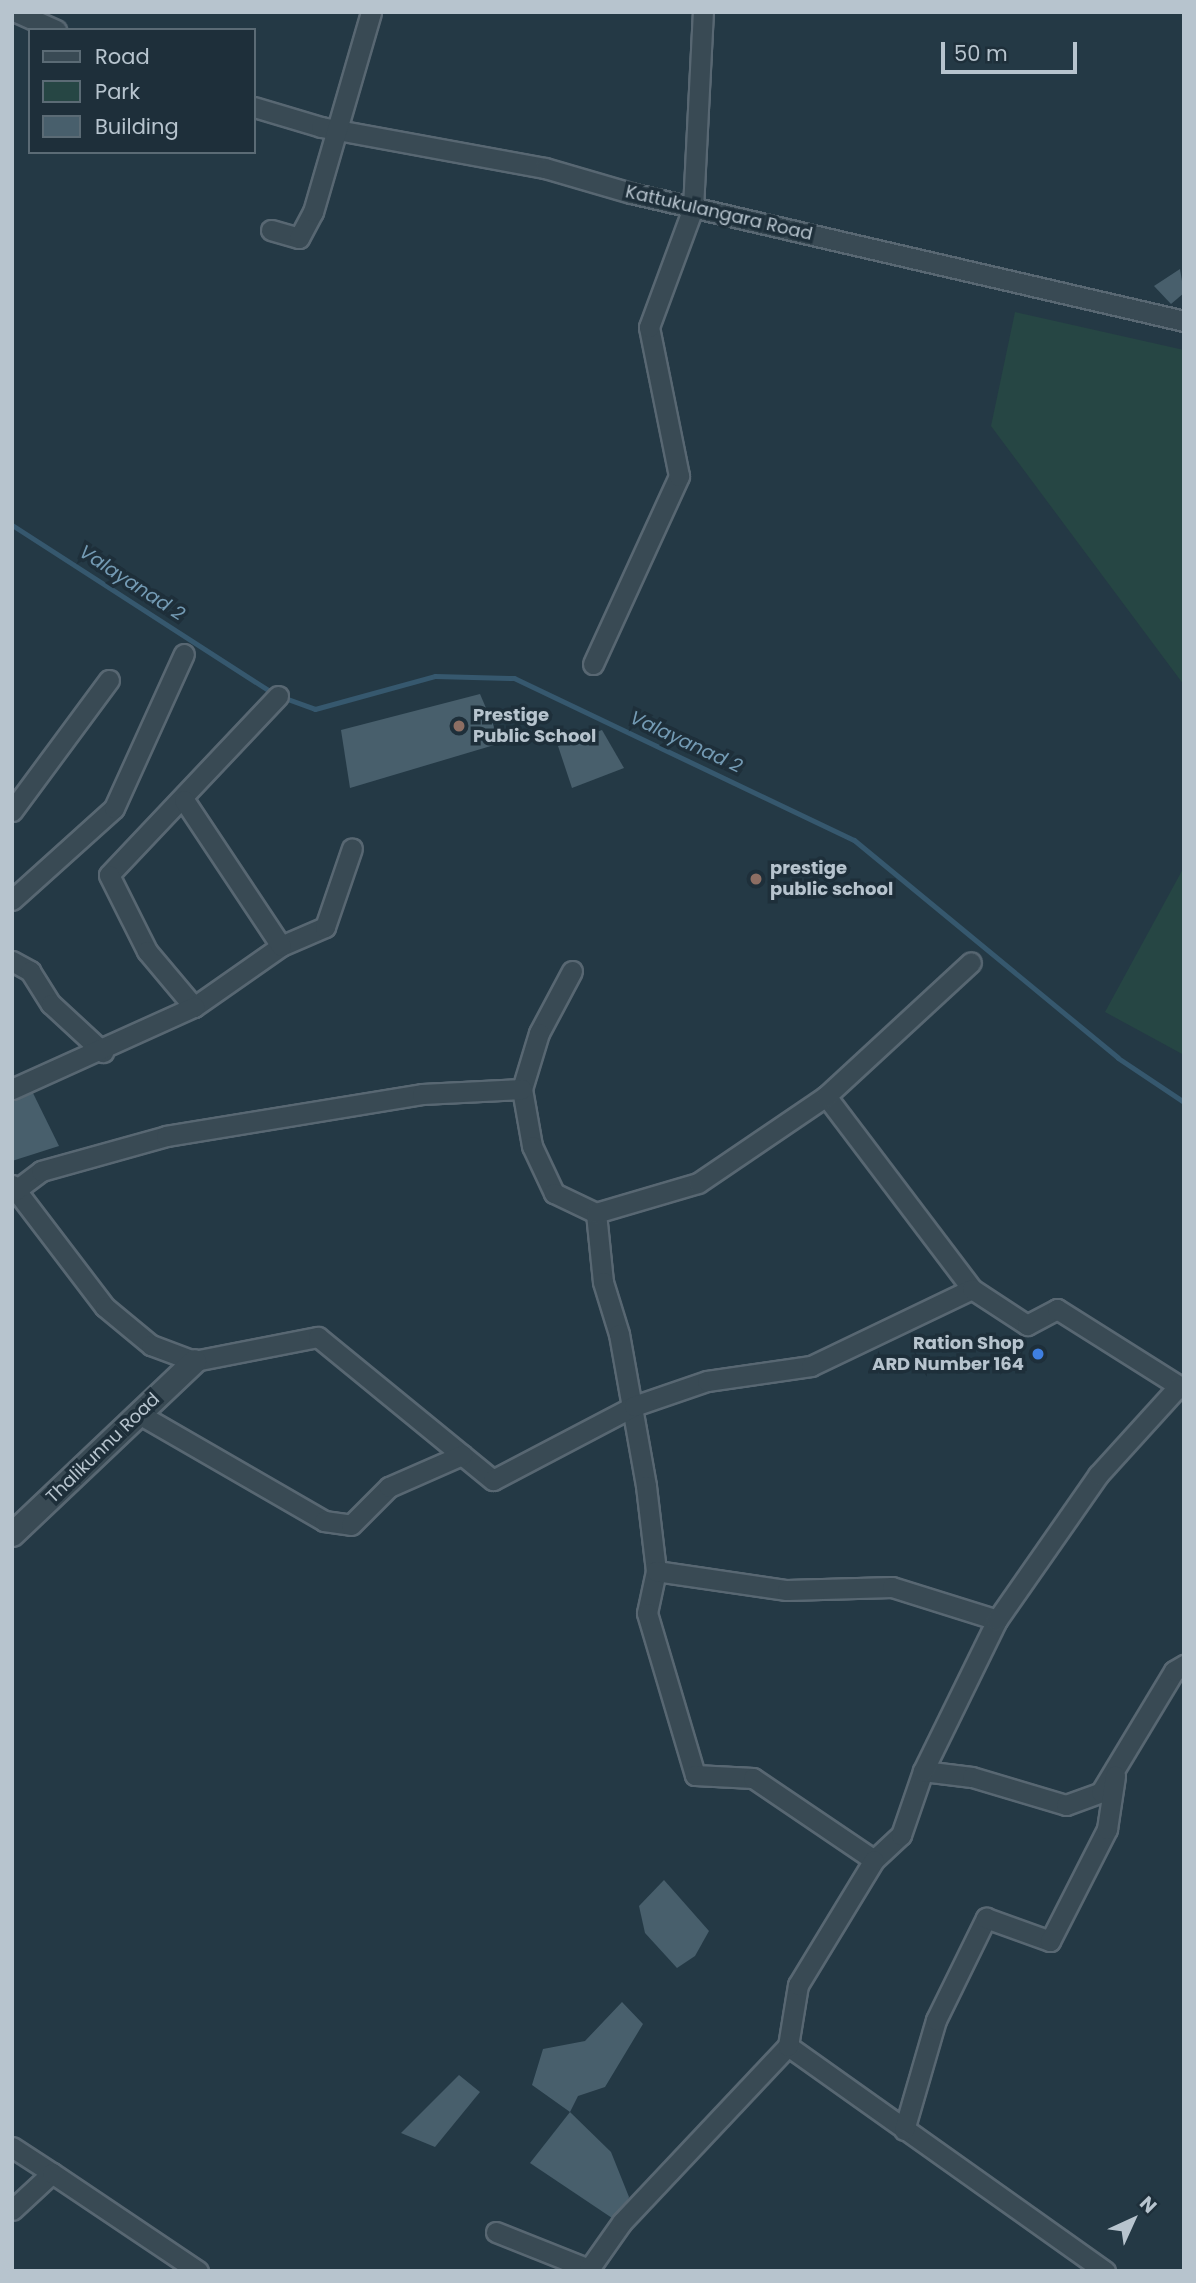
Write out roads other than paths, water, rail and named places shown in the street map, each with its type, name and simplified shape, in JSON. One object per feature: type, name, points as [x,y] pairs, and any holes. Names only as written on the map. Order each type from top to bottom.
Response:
[{"type":"street","points":[[16,12],[52,28]]},
{"type":"street","points":[[271,230],[299,238],[339,130],[371,12]]},
{"type":"street","points":[[593,664],[679,476],[649,327],[693,208],[703,12]]},
{"type":"street","name":"Kattukulangara Road","points":[[256,108],[339,130],[545,167],[693,208],[1184,321]]},
{"type":"street","points":[[12,900],[114,808],[184,654]]},
{"type":"street","points":[[12,811],[109,680]]},
{"type":"street","points":[[194,1007],[147,951],[109,874],[184,800],[278,696]]},
{"type":"street","points":[[184,800],[281,946]]},
{"type":"street","points":[[12,1089],[103,1052],[194,1007],[281,946],[325,927],[352,848]]},
{"type":"street","points":[[12,961],[30,971],[51,1004],[103,1052]]},
{"type":"street","points":[[572,971],[539,1033],[522,1089],[531,1146],[554,1193],[596,1213],[698,1183],[826,1096],[971,962]]},
{"type":"street","points":[[522,1089],[422,1094],[166,1136],[41,1171],[14,1187],[105,1307],[151,1345],[194,1361],[318,1337],[493,1480],[634,1406],[707,1381],[811,1366],[972,1289]]},
{"type":"street","points":[[496,2232],[588,2270],[622,2221],[788,2046],[797,1985],[874,1860],[901,1835],[923,1771],[996,1620],[1098,1475],[1181,1387],[1057,1309],[1027,1325],[972,1289],[826,1096]]},
{"type":"street","points":[[596,1213],[603,1282],[634,1406],[656,1572],[647,1613],[695,1775],[752,1778],[874,1860]]},
{"type":"street","name":"Thalikunnu Road","points":[[12,1534],[194,1361]]},
{"type":"street","points":[[139,1414],[324,1521],[351,1525],[389,1487],[462,1455]]},
{"type":"street","points":[[656,1572],[787,1590],[892,1587],[996,1620]]},
{"type":"street","points":[[923,1771],[972,1777],[1066,1804],[1101,1792],[1115,1776],[1174,1671],[1184,1665]]},
{"type":"street","points":[[904,2130],[936,2020],[986,1918],[1050,1941],[1107,1829],[1115,1776]]},
{"type":"street","points":[[788,2046],[1105,2271]]},
{"type":"street","points":[[12,2147],[198,2271]]},
{"type":"street","points":[[12,2210],[52,2173]]},
{"type":"waterway","name":"Valayanad 2","points":[[12,525],[273,693]]},
{"type":"waterway","name":"Valayanad 2","points":[[282,697],[315,709],[435,676],[514,678],[854,840],[1118,1058],[1184,1102]]},
{"type":"place","name":"Prestige Public School","points":[[459,726]]},
{"type":"place","name":"prestige public school","points":[[756,879]]},
{"type":"place","name":"Ration Shop ARD Number 164","points":[[1038,1354]]}]
